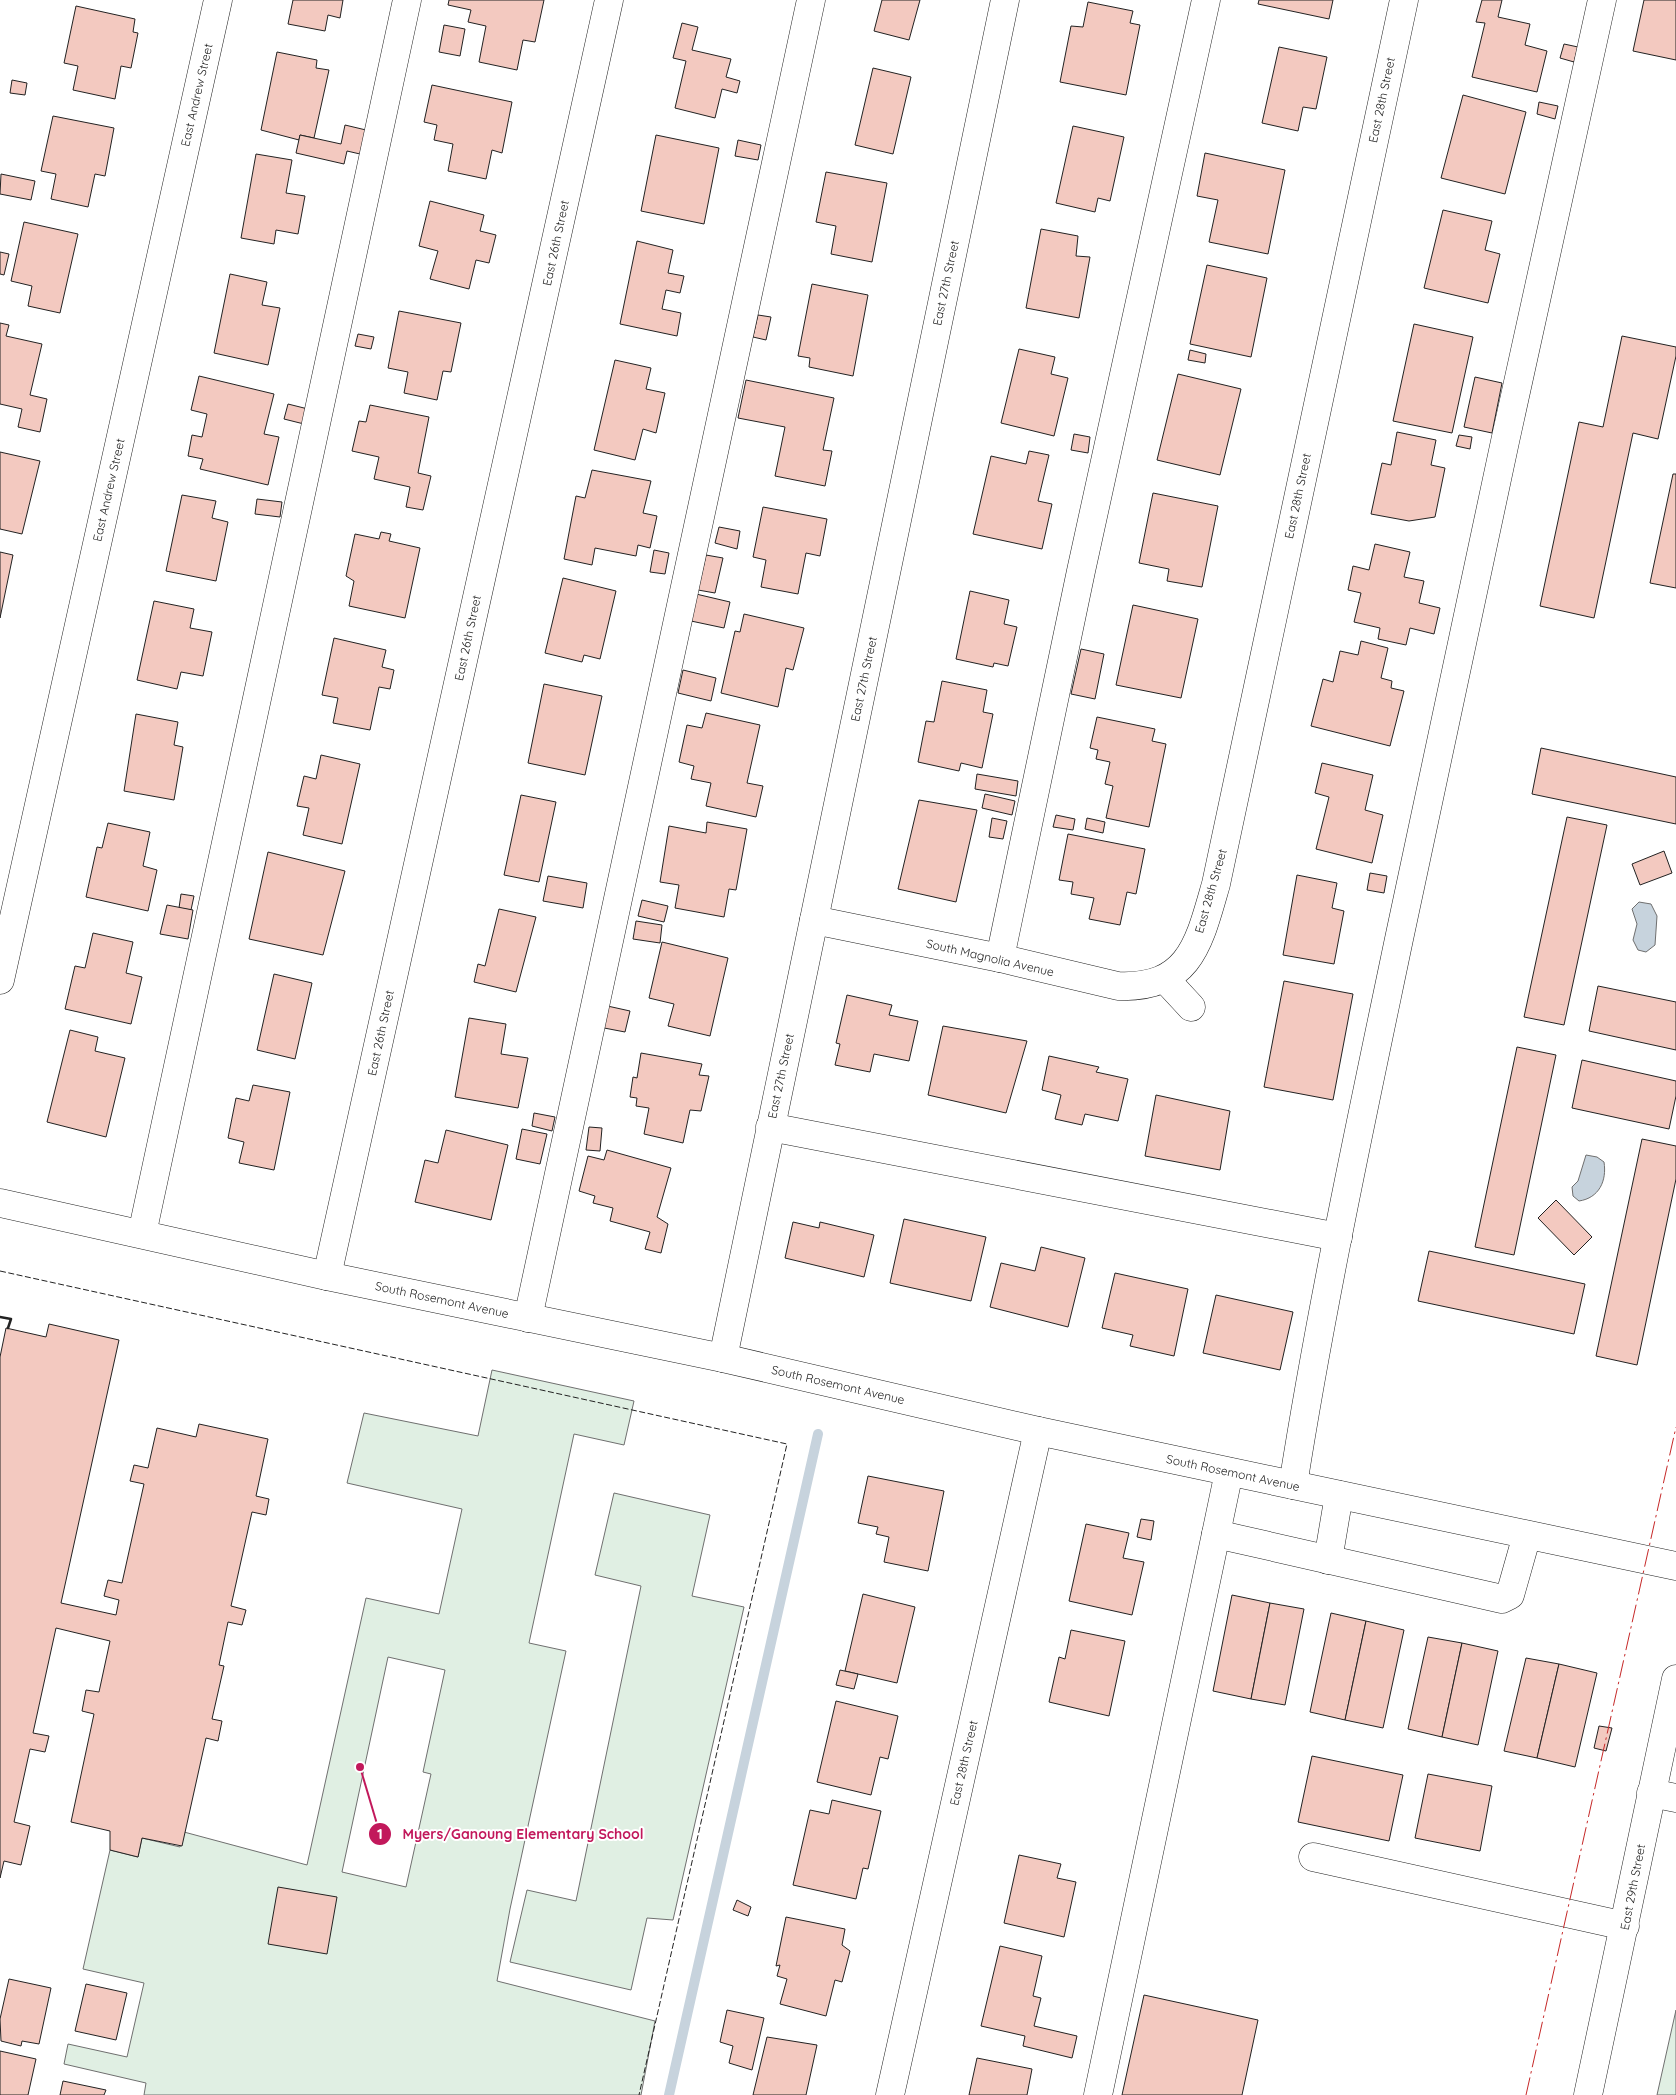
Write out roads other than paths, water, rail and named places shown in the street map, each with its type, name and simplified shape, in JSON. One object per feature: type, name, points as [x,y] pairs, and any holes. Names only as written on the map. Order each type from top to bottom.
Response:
[{"type":"street","name":"East Andrew Street","points":[[0,980],[218,0]]},
{"type":"street","points":[[142,1234],[407,0]]},
{"type":"street","name":"East 26th Street","points":[[327,1276],[609,0]]},
{"type":"street","points":[[528,1318],[812,0]]},
{"type":"street","name":"East 27th Street","points":[[722,1358],[1005,0]]},
{"type":"street","points":[[1000,958],[1081,571],[1206,0]]},
{"type":"street","name":"East 28th Street","points":[[1166,980],[1178,971],[1192,950],[1202,930],[1216,884],[1404,0]]},
{"type":"street","points":[[1293,1485],[1312,1365],[1338,1237],[1497,478],[1602,0]]},
{"type":"street","name":"South Magnolia Avenue","points":[[814,920],[1000,958],[1105,985],[1135,987],[1166,980]]},
{"type":"street","points":[[1166,980],[1191,1007]]},
{"type":"street","points":[[770,1127],[1338,1237]]},
{"type":"street","name":"South Rosemont Avenue","points":[[0,1203],[327,1276],[722,1358],[1038,1431],[1676,1566]]},
{"type":"street","name":"East 28th Street","points":[[890,2095],[1038,1431]]},
{"type":"street","points":[[1098,2095],[1230,1472]]},
{"type":"street","points":[[1328,1560],[1339,1495]]},
{"type":"street","points":[[1216,1534],[1502,1599],[1510,1595],[1528,1534]]},
{"type":"street","name":"East 29th Street","points":[[1588,2095],[1625,1926],[1664,1796],[1676,1679]]},
{"type":"street","points":[[1313,1857],[1625,1926]]},
{"type":"waterway","points":[[669,2095],[818,1434]]},
{"type":"place","name":"Myers/Ganoung Elementary School","points":[[360,1767]]}]
